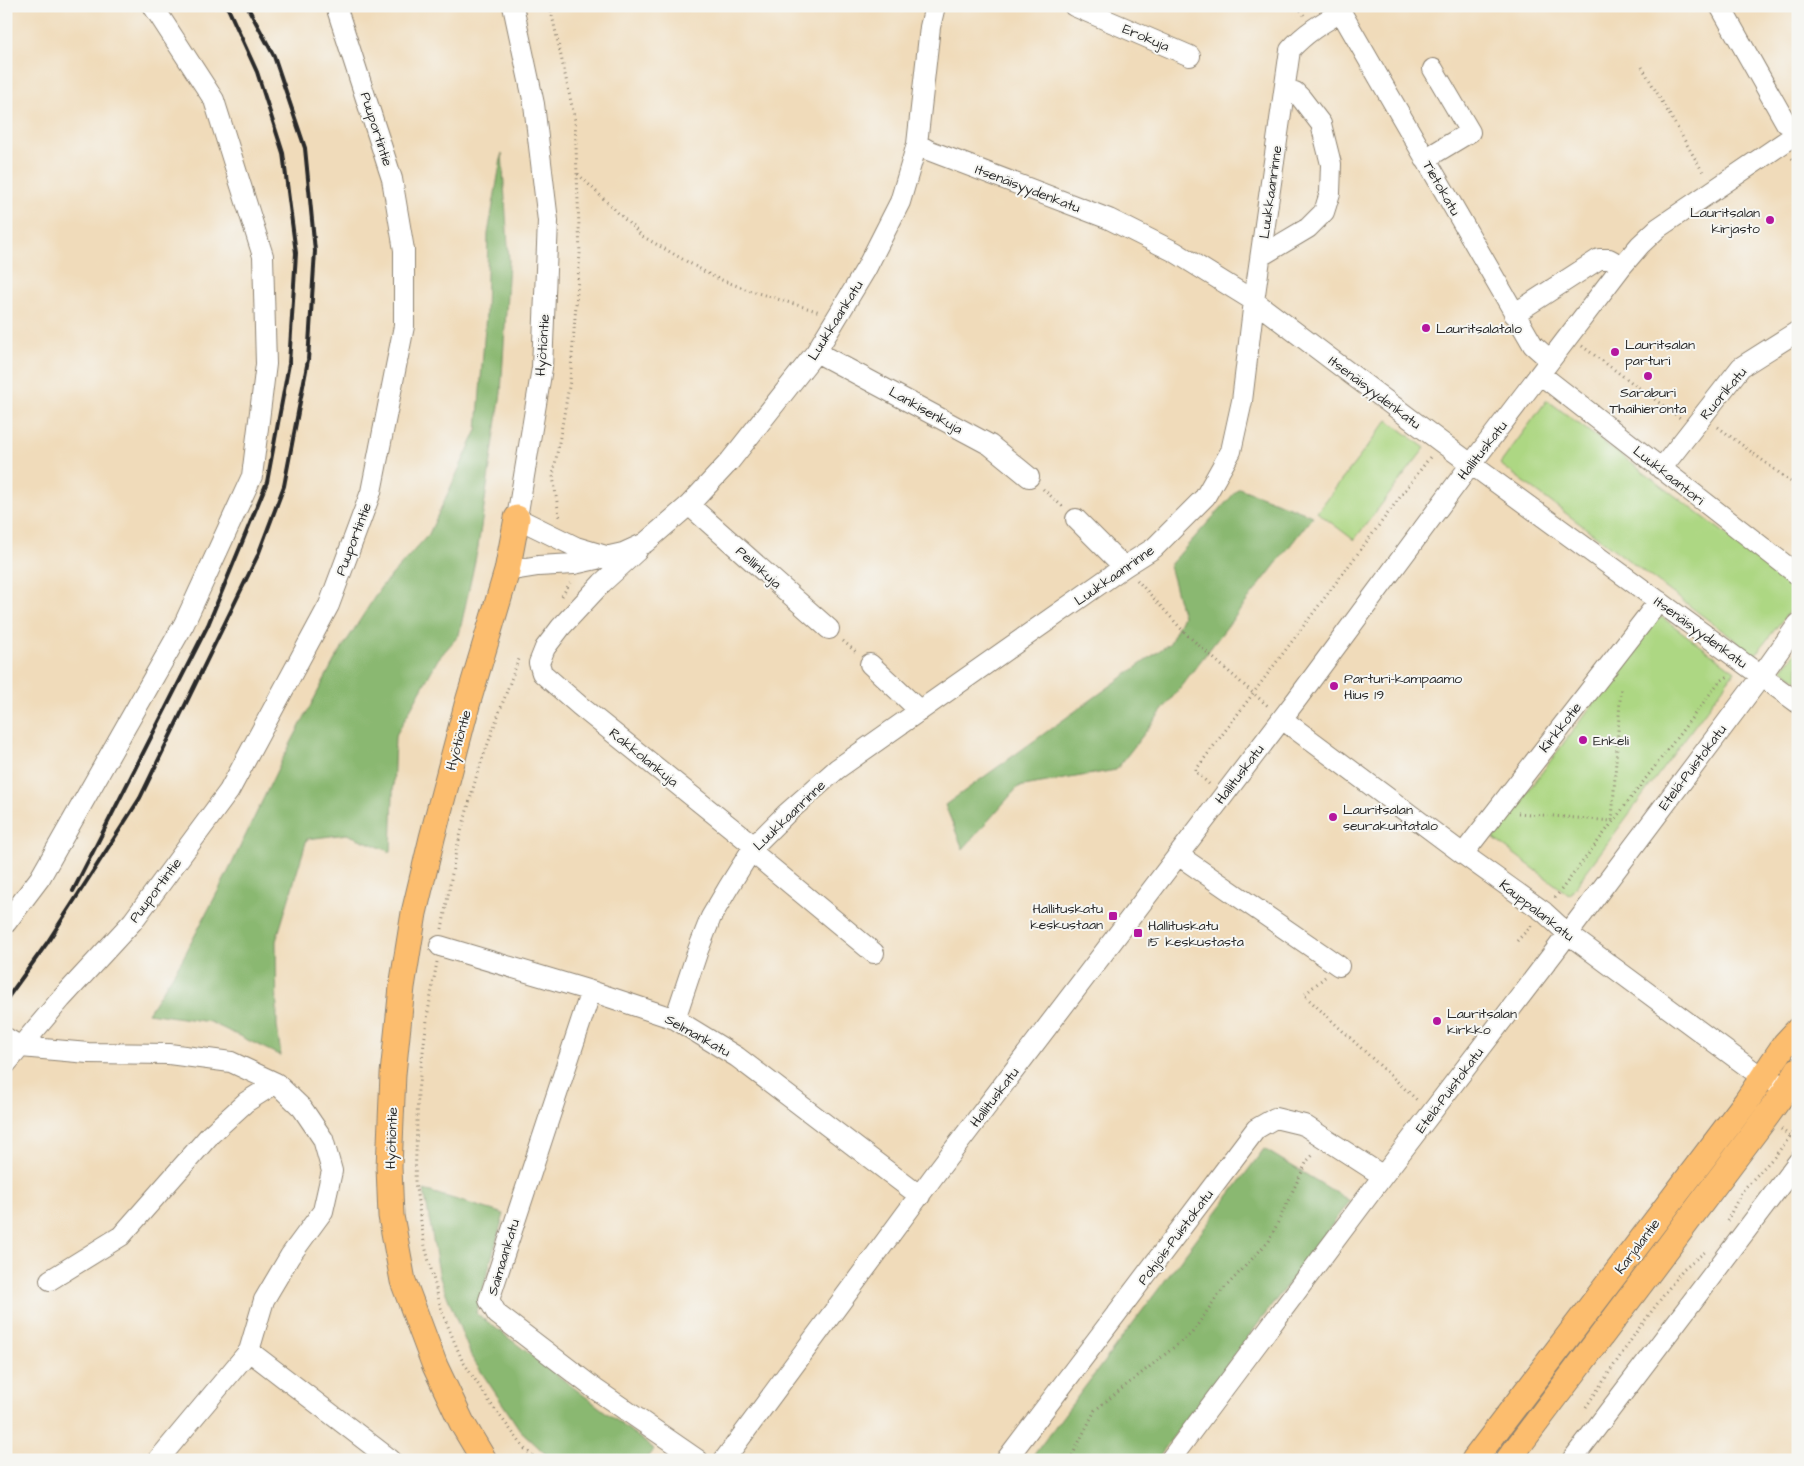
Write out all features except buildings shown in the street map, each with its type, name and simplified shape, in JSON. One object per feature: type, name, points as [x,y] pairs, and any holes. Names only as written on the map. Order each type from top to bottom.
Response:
[{"type":"main road","name":"Hyötiöntie","points":[[484,1460],[462,1422],[435,1366],[403,1281],[391,1216],[388,1167],[393,1074],[402,987],[414,913],[457,743],[507,571],[517,518]]},
{"type":"main road","name":"Karjalantie","points":[[1474,1460],[1764,1077],[1785,1044],[1798,1030]]},
{"type":"main road","name":"Karjalantie","points":[[1508,1460],[1794,1084]]},
{"type":"street","points":[[6,922],[40,878],[184,624],[252,476],[266,364],[263,256],[214,100],[153,6]]},
{"type":"street","name":"Puuportintie","points":[[6,1064],[14,1043],[61,999],[133,921],[229,791],[329,605],[371,492],[404,326],[404,250],[392,178],[336,6]]},
{"type":"street","name":"Hyötiöntie","points":[[513,6],[534,104],[548,221],[542,368],[517,518]]},
{"type":"street","name":"Luukkaankatu","points":[[507,571],[538,566],[575,556],[608,557],[623,553],[645,543],[689,505],[730,461],[816,352],[866,269],[900,202],[918,144],[930,27],[935,6]]},
{"type":"street","name":"Erokuja","points":[[1074,6],[1190,56]]},
{"type":"street","points":[[1720,6],[1792,128]]},
{"type":"street","name":"Luukkaanrinne","points":[[675,1019],[711,917],[753,849],[786,814],[837,769],[1124,567],[1154,548],[1205,497],[1231,451],[1242,401],[1254,301],[1290,50],[1314,28],[1341,12]]},
{"type":"street","name":"Tietokatu","points":[[1341,12],[1545,367]]},
{"type":"street","points":[[1425,159],[1470,132],[1433,69]]},
{"type":"street","points":[[1261,256],[1308,228],[1324,212],[1330,193],[1331,164],[1320,124],[1301,98],[1295,92],[1285,89]]},
{"type":"street","name":"Hallituskatu","points":[[724,1460],[920,1196],[1282,719],[1622,266],[1640,244],[1658,228],[1714,189],[1792,128]]},
{"type":"street","name":"Itsenäisyydenkatu","points":[[918,144],[928,150],[1109,219],[1175,252],[1254,301],[1441,442],[1798,703]]},
{"type":"street","points":[[1514,314],[1599,259],[1609,259],[1622,266]]},
{"type":"street","name":"Ruorikatu","points":[[1661,469],[1741,367],[1798,331]]},
{"type":"street","name":"Lankisenkuja","points":[[816,352],[990,445],[1029,477]]},
{"type":"street","name":"Luukkaantori","points":[[1545,367],[1661,469],[1798,575]]},
{"type":"street","name":"Pellinkuja","points":[[689,505],[829,629]]},
{"type":"street","points":[[517,518],[575,556]]},
{"type":"street","points":[[1076,519],[1124,567]]},
{"type":"street","points":[[531,658],[545,648],[561,627],[602,583],[645,543]]},
{"type":"street","name":"Kirkkotie","points":[[1463,854],[1659,601]]},
{"type":"street","name":"Etelä-Puistokatu","points":[[1170,1460],[1383,1176],[1568,934],[1798,624]]},
{"type":"street","name":"Rakkolankuja","points":[[531,658],[542,673],[580,706],[753,849],[874,953]]},
{"type":"street","points":[[870,664],[920,711]]},
{"type":"street","name":"Kauppalankatu","points":[[1282,719],[1544,912],[1568,934],[1764,1077],[1794,1084]]},
{"type":"street","points":[[1178,855],[1338,966]]},
{"type":"street","name":"Selmankatu","points":[[440,946],[590,991],[675,1019],[737,1057],[920,1196]]},
{"type":"street","name":"Saimaankatu","points":[[590,991],[489,1300],[497,1314],[534,1343],[595,1389],[698,1460]]},
{"type":"street","points":[[14,1043],[88,1053],[169,1054],[231,1062],[276,1083],[302,1108],[324,1139],[332,1171],[323,1211],[290,1256],[264,1300],[249,1352],[158,1460]]},
{"type":"street","points":[[50,1280],[121,1236],[210,1135],[246,1102],[276,1083]]},
{"type":"street","name":"Pohjois-Puistokatu","points":[[1006,1460],[1256,1130],[1275,1118],[1304,1125],[1383,1176]]},
{"type":"street","points":[[1572,1460],[1798,1162]]},
{"type":"street","points":[[249,1352],[391,1460]]},
{"type":"path","points":[[550,6],[575,120],[580,254],[570,381],[553,476],[559,516],[575,532],[575,556],[570,586],[558,601]]},
{"type":"path","points":[[1642,67],[1714,189]]},
{"type":"path","points":[[1791,156],[1798,166]]},
{"type":"path","points":[[577,174],[642,236],[714,277],[748,290],[823,312],[835,321]]},
{"type":"path","points":[[1212,786],[1195,771],[1252,692],[1441,442]]},
{"type":"path","points":[[1029,477],[1076,519]]},
{"type":"path","points":[[1124,567],[1186,634],[1282,719]]},
{"type":"path","points":[[829,629],[870,664]]},
{"type":"path","points":[[531,658],[516,666],[477,774],[456,851],[428,1012],[418,1092],[415,1182],[424,1242],[442,1312],[462,1360],[524,1449],[538,1460]]},
{"type":"path","points":[[1517,941],[1544,912],[1719,682],[1733,673]]},
{"type":"path","points":[[1612,821],[1621,686]]},
{"type":"path","points":[[1512,812],[1612,821]]},
{"type":"path","points":[[1338,966],[1304,995],[1431,1113]]},
{"type":"path","points":[[1724,1227],[1733,1213],[1742,1191],[1774,1157],[1798,1127]]},
{"type":"path","points":[[1070,1460],[1096,1410],[1192,1333],[1218,1295],[1269,1241],[1307,1161],[1326,1139]]},
{"type":"path","points":[[1584,1412],[1637,1331],[1683,1269],[1711,1248]]},
{"type":"green space","points":[[502,153],[509,261],[501,393],[478,547],[459,635],[438,659],[395,737],[391,852],[347,834],[307,839],[276,941],[277,1026],[281,1056],[210,1022],[148,1013],[182,960],[334,661],[381,587],[429,534],[477,430],[486,314],[488,234]]},
{"type":"green space","points":[[1547,400],[1798,588],[1798,600],[1755,655],[1500,464]]},
{"type":"green space","points":[[1388,420],[1425,448],[1354,540],[1317,512]]},
{"type":"green space","points":[[1239,488],[1313,516],[1116,770],[1018,787],[963,849],[945,805],[1170,643],[1183,616],[1169,566]]},
{"type":"green space","points":[[1659,615],[1735,671],[1569,895],[1493,838]]},
{"type":"green space","points":[[1798,650],[1798,681],[1782,669]]},
{"type":"green space","points":[[1264,1149],[1350,1201],[1156,1460],[1030,1460]]},
{"type":"green space","points":[[424,1190],[504,1214],[476,1313],[654,1449],[645,1460],[552,1460],[520,1430],[472,1358],[440,1278]]},
{"type":"railway","points":[[73,891],[208,625],[267,482],[289,364],[296,253],[283,153],[257,72],[227,6]]},
{"type":"railway","points":[[6,1000],[47,943],[140,798],[258,555],[284,486],[308,360],[315,251],[305,148],[274,56],[247,6]]},
{"type":"place","name":"Lauritsalan kirjasto","points":[[1770,220]]},
{"type":"place","name":"Lauritsalatalo","points":[[1426,328]]},
{"type":"place","name":"Lauritsalan parturi","points":[[1615,352]]},
{"type":"place","name":"Saraburi Thaihieronta","points":[[1648,376]]},
{"type":"place","name":"Parturi-kampaamo Hius 19","points":[[1334,686]]},
{"type":"place","name":"Enkeli","points":[[1583,740]]},
{"type":"place","name":"Lauritsalan seurakuntatalo","points":[[1333,817]]},
{"type":"place","name":"Hallituskatu keskustaan","points":[[1113,916]]},
{"type":"place","name":"Hallituskatu 15 keskustasta","points":[[1138,933]]},
{"type":"place","name":"Lauritsalan kirkko","points":[[1437,1021]]}]
